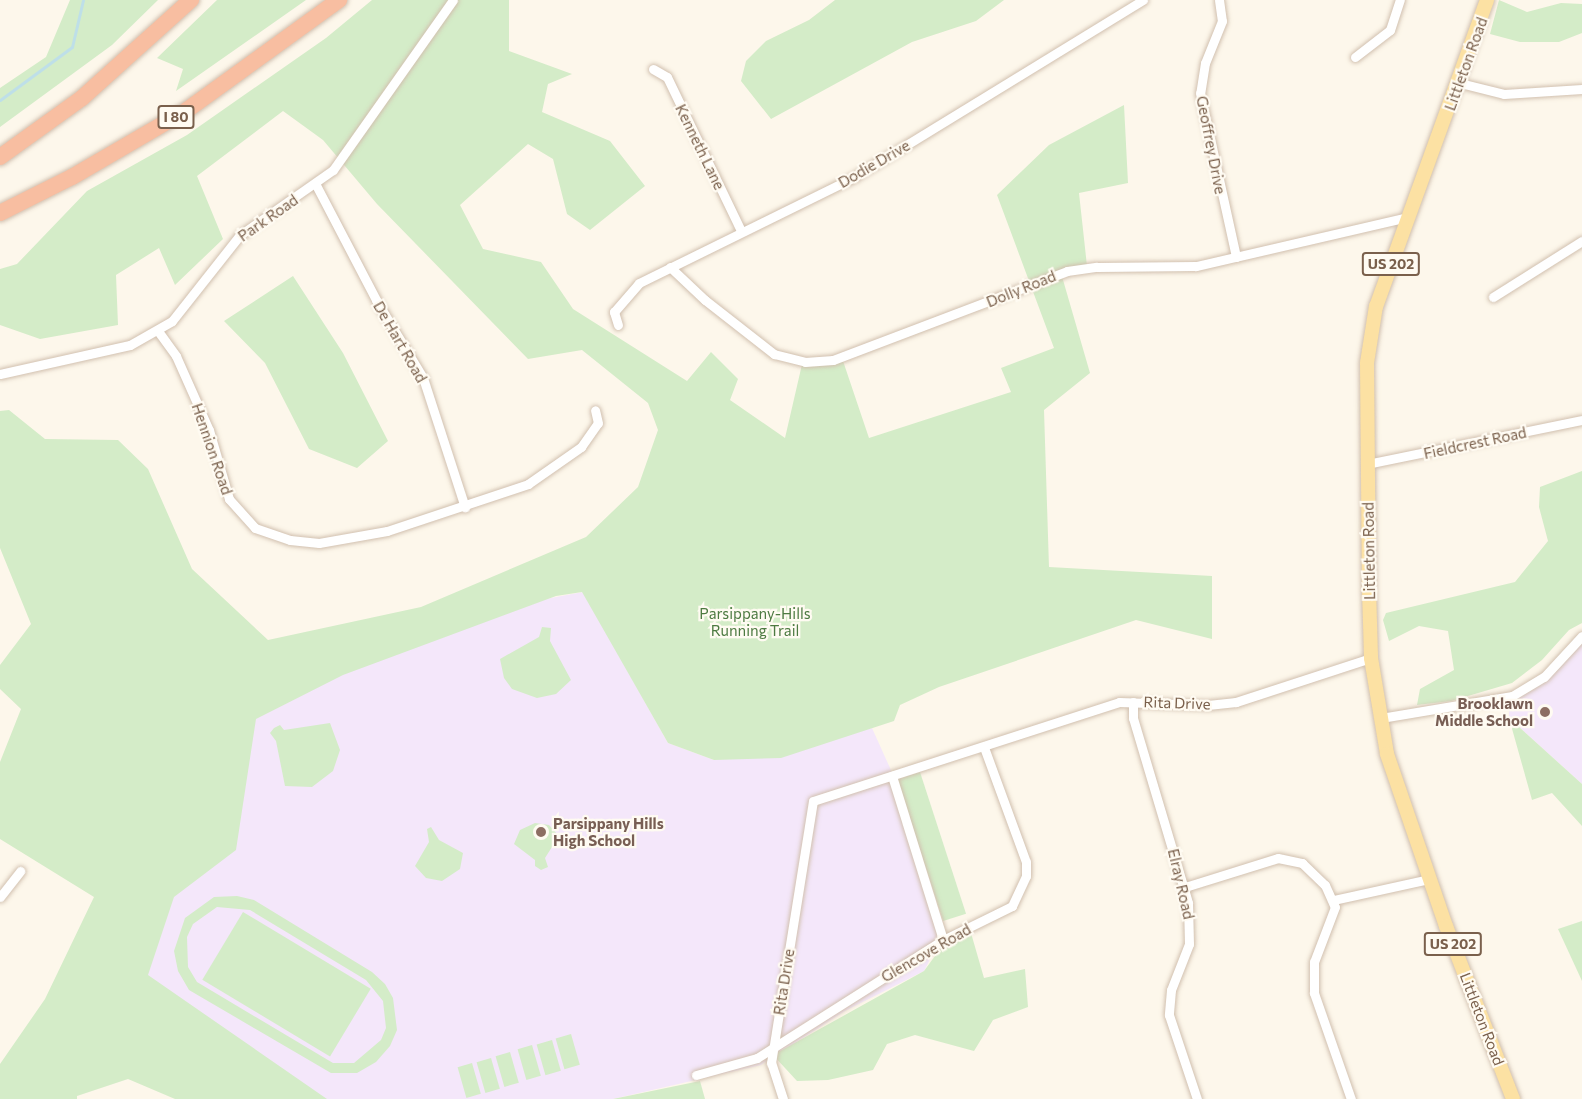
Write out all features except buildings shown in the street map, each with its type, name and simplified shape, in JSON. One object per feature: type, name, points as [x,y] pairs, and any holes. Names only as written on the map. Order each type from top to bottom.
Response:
[{"type":"highway","points":[[0,157],[91,90],[191,0]]},
{"type":"highway","name":"I 80","points":[[0,213],[188,110],[339,0]]},
{"type":"main road","name":"Littleton Road","points":[[1487,0],[1460,83],[1376,306],[1370,334],[1367,464],[1371,658],[1381,718],[1397,787],[1514,1099]]},
{"type":"street","name":"Park Road","points":[[0,374],[130,345],[172,321],[240,235],[316,185],[345,156],[453,0]]},
{"type":"street","name":"Dodie Drive","points":[[618,325],[614,312],[627,294],[669,267],[854,177],[1143,0]]},
{"type":"street","name":"Geoffrey Drive","points":[[1219,0],[1222,21],[1201,81],[1200,106],[1236,257]]},
{"type":"street","points":[[1355,57],[1390,30],[1400,0]]},
{"type":"street","name":"Kenneth Lane","points":[[653,69],[667,77],[741,231]]},
{"type":"street","points":[[1460,83],[1504,94],[1582,88]]},
{"type":"street","name":"De Hart Road","points":[[316,185],[376,300],[423,378],[465,507]]},
{"type":"street","name":"Dolly Road","points":[[669,267],[705,300],[774,354],[806,362],[833,360],[858,353],[1066,271],[1097,267],[1178,269],[1409,218]]},
{"type":"street","points":[[1493,297],[1582,241]]},
{"type":"street","name":"Hennion Road","points":[[158,331],[176,356],[208,430],[229,500],[255,528],[290,540],[319,543],[387,531],[465,507],[528,484],[567,460],[598,423],[595,410]]},
{"type":"street","name":"Fieldcrest Road","points":[[1367,464],[1582,420]]},
{"type":"street","points":[[1381,718],[1512,696],[1535,684],[1582,636]]},
{"type":"street","name":"Rita Drive","points":[[773,1048],[813,801],[1090,711],[1133,702],[1208,705],[1236,702],[1371,658]]},
{"type":"street","name":"Elray Road","points":[[1133,702],[1133,718],[1185,887],[1190,938],[1171,990],[1169,1015],[1197,1099]]},
{"type":"street","name":"Glencove Road","points":[[773,1048],[943,940],[1012,906],[1026,876],[1017,836],[984,747]]},
{"type":"street","points":[[891,776],[943,940]]},
{"type":"street","points":[[1185,887],[1278,858],[1308,867],[1334,900],[1332,919],[1314,962],[1314,993],[1351,1099]]},
{"type":"street","points":[[0,897],[20,871]]},
{"type":"street","points":[[1334,900],[1430,879]]},
{"type":"street","points":[[696,1075],[757,1058],[773,1048]]},
{"type":"street","points":[[773,1048],[771,1063],[783,1099]]},
{"type":"shaded area","name":"Parsippany Hills High School","points":[[583,592],[668,743],[714,760],[872,728],[890,768],[944,932],[924,971],[845,1011],[761,1065],[613,1099],[300,1099],[101,976],[264,665],[383,629]]},
{"type":"shaded area","name":"Brooklawn Middle School","points":[[1582,642],[1582,784],[1509,718],[1509,705],[1555,672]]},
{"type":"green space","points":[[70,0],[158,0],[112,45],[0,127],[0,88],[46,57]]},
{"type":"green space","points":[[217,0],[306,0],[176,91],[183,69],[157,58]]},
{"type":"green space","name":"Parsippany-Hills Running Trail","points":[[372,0],[509,0],[509,51],[572,74],[548,84],[542,112],[610,141],[645,186],[590,230],[567,214],[553,159],[528,144],[460,205],[483,249],[541,262],[573,309],[687,381],[711,352],[738,379],[730,400],[785,438],[803,360],[842,358],[869,438],[1011,392],[1001,368],[1054,348],[997,195],[1049,145],[1124,105],[1128,183],[1079,193],[1087,266],[1061,273],[1090,373],[1044,410],[1049,567],[1212,576],[1212,639],[1136,620],[939,687],[900,705],[894,721],[781,758],[714,760],[668,743],[582,592],[556,596],[343,675],[256,719],[236,850],[174,897],[148,975],[327,1099],[175,1099],[128,1079],[77,1096],[77,1099],[0,1099],[0,1064],[45,999],[94,897],[0,839],[0,762],[21,709],[0,689],[0,665],[31,624],[0,548],[0,411],[9,410],[45,439],[118,440],[148,469],[192,569],[268,640],[421,607],[586,537],[638,487],[658,430],[648,403],[582,350],[528,359],[377,204],[323,140],[283,111],[197,176],[223,239],[175,285],[159,248],[116,275],[118,325],[40,339],[0,325],[0,269],[17,264],[87,191],[187,135],[326,38]]},
{"type":"green space","points":[[835,0],[1004,0],[976,21],[912,42],[771,119],[741,81],[746,61],[766,41],[809,20]]},
{"type":"green space","points":[[1499,0],[1527,12],[1561,3],[1582,4],[1582,33],[1559,42],[1520,42],[1490,34]]},
{"type":"green space","points":[[293,276],[343,353],[388,441],[357,468],[309,449],[265,363],[224,321]]},
{"type":"green space","points":[[1582,471],[1582,623],[1569,630],[1542,660],[1512,683],[1451,701],[1417,705],[1420,689],[1454,670],[1448,631],[1419,626],[1389,641],[1383,620],[1386,613],[1515,582],[1548,541],[1539,507],[1540,487]]},
{"type":"green space","points":[[542,627],[551,628],[550,641],[571,680],[556,694],[537,698],[512,689],[504,678],[500,659],[539,637]]},
{"type":"green space","points":[[1509,718],[1582,784],[1582,826],[1552,793],[1532,800]]},
{"type":"green space","points":[[330,723],[340,750],[333,771],[312,787],[285,786],[276,741],[270,733],[280,725],[284,730]]},
{"type":"green space","points":[[920,772],[966,914],[943,921],[897,779]]},
{"type":"green space","points":[[535,823],[549,825],[559,836],[545,858],[548,867],[541,870],[535,866],[535,860],[514,844],[520,830]]},
{"type":"green space","points":[[431,827],[439,840],[463,853],[460,869],[442,881],[426,878],[415,866],[429,842],[427,829]]},
{"type":"green space","points":[[237,896],[254,900],[372,972],[385,984],[393,998],[397,1030],[390,1046],[376,1062],[357,1073],[331,1073],[189,990],[178,971],[174,951],[185,918],[214,897]],"holes":[[[217,907],[250,910],[366,980],[383,1001],[386,1028],[381,1040],[354,1063],[333,1063],[197,982],[188,967],[187,937],[193,924]]]},
{"type":"green space","points":[[243,912],[371,989],[330,1056],[202,980]]},
{"type":"green space","points":[[1582,921],[1582,981],[1558,929]]},
{"type":"green space","points":[[971,933],[984,978],[1025,969],[1028,1007],[993,1020],[974,1051],[915,1035],[887,1044],[873,1070],[828,1080],[797,1081],[773,1055],[924,971],[943,945]]},
{"type":"green space","points":[[571,1034],[580,1065],[564,1069],[556,1038]]},
{"type":"green space","points":[[552,1040],[561,1071],[545,1075],[537,1044]]},
{"type":"green space","points":[[532,1045],[541,1076],[526,1080],[518,1049]]},
{"type":"green space","points":[[510,1052],[519,1083],[504,1087],[496,1056]]},
{"type":"green space","points":[[491,1058],[500,1089],[485,1093],[477,1062]]},
{"type":"green space","points":[[472,1063],[481,1094],[466,1098],[458,1067]]},
{"type":"green space","points":[[700,1081],[705,1099],[613,1099]]},
{"type":"waterway","points":[[0,100],[72,47],[83,0]]},
{"type":"place","name":"Brooklawn Middle School","points":[[1545,712]]},
{"type":"place","name":"Parsippany Hills High School","points":[[541,832]]}]
